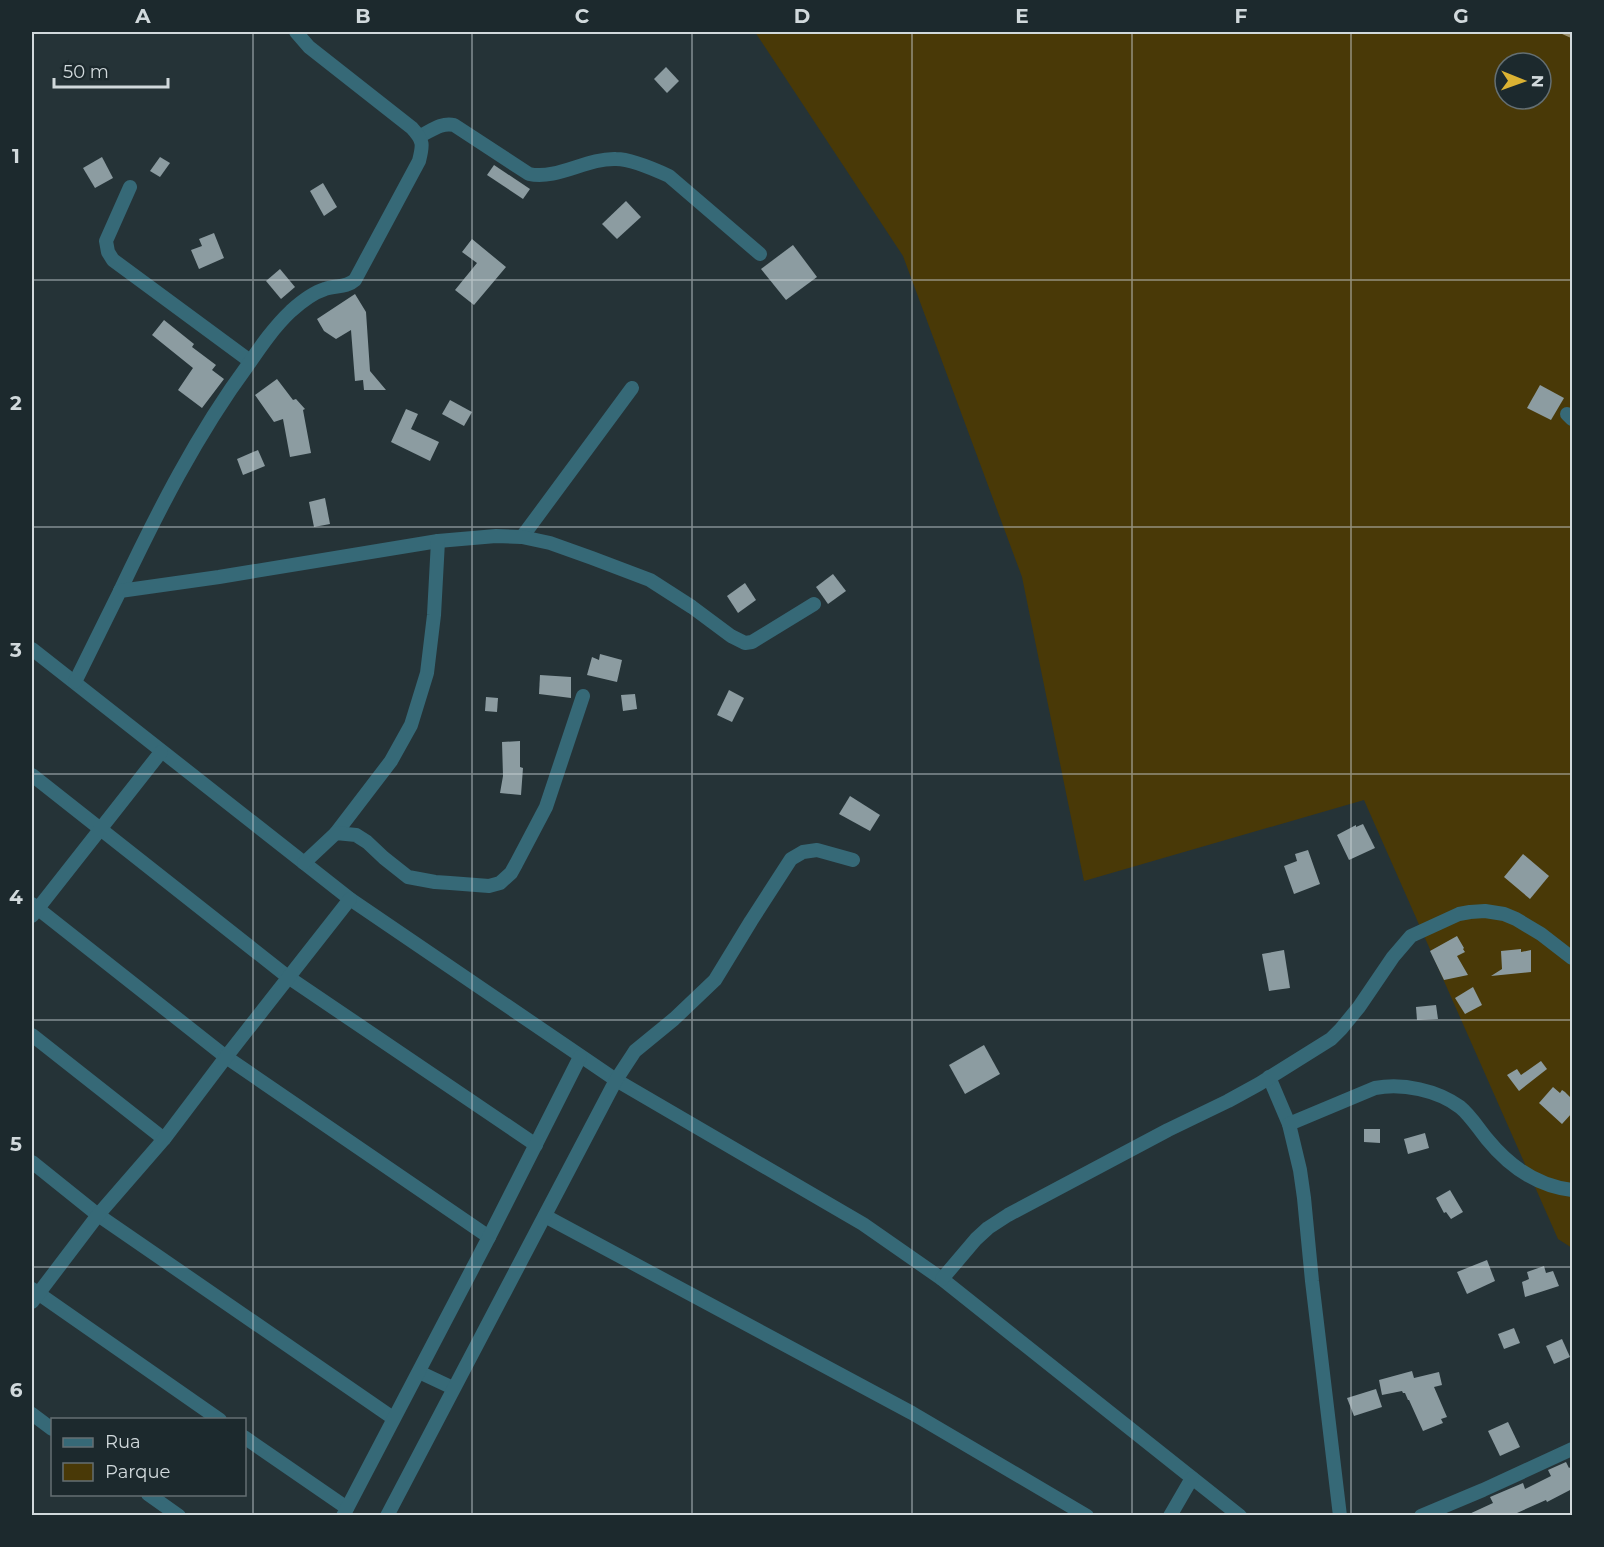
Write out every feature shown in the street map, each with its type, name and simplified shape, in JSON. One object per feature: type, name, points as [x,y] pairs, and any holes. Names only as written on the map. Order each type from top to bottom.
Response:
[{"type":"street","points":[[75,682],[154,519],[227,392],[290,312],[309,297],[329,288],[348,285],[355,279],[419,161],[422,143],[420,136],[309,47],[296,32]]},
{"type":"street","points":[[420,136],[440,125],[454,125],[529,174],[540,176],[603,160],[618,159],[656,170],[669,176],[760,254]]},
{"type":"street","points":[[130,187],[105,241],[113,260],[250,361]]},
{"type":"street","points":[[522,537],[632,388]]},
{"type":"street","points":[[120,591],[438,541],[496,536],[522,537],[550,543],[650,580],[692,607],[730,636],[745,643],[752,642],[814,604]]},
{"type":"street","points":[[304,863],[336,833],[391,761],[411,725],[427,673],[434,615],[438,541]]},
{"type":"street","points":[[32,649],[350,899],[579,1057],[863,1224],[942,1279],[1240,1515]]},
{"type":"street","points":[[336,833],[356,835],[362,838],[408,877],[489,886],[501,883],[511,873],[546,807],[583,696]]},
{"type":"street","points":[[161,752],[34,910],[226,1057],[489,1237]]},
{"type":"street","points":[[32,775],[288,977],[536,1145]]},
{"type":"street","points":[[387,1515],[616,1080],[635,1052],[716,980],[791,859],[803,852],[817,850],[853,860]]},
{"type":"street","points":[[218,1418],[34,1295],[98,1215],[164,1139],[350,899]]},
{"type":"street","points":[[942,1279],[976,1239],[1008,1215],[1168,1130],[1228,1101],[1331,1039],[1359,1007],[1393,957],[1411,936],[1459,914],[1485,911],[1504,914],[1516,919],[1572,958]]},
{"type":"street","points":[[32,1035],[164,1139]]},
{"type":"street","points":[[246,1438],[345,1512],[489,1237],[579,1057]]},
{"type":"street","points":[[1269,1077],[1289,1124],[1300,1170],[1340,1515]]},
{"type":"street","points":[[1289,1124],[1376,1088],[1403,1087],[1428,1092],[1446,1098],[1461,1108],[1489,1142],[1521,1172],[1550,1186],[1572,1190]]},
{"type":"street","points":[[32,1162],[98,1215],[393,1418]]},
{"type":"street","points":[[545,1216],[902,1408],[1087,1515]]},
{"type":"street","points":[[419,1372],[453,1388]]},
{"type":"street","points":[[32,1414],[51,1428]]},
{"type":"street","points":[[1421,1515],[1483,1490],[1572,1449]]},
{"type":"street","points":[[1170,1515],[1192,1478]]},
{"type":"street","points":[[151,1496],[179,1515]]},
{"type":"green space","points":[[755,32],[1572,32],[1572,1248],[1558,1239],[1364,800],[1084,881],[1022,577],[903,256]]},
{"type":"building","points":[[666,67],[679,81],[667,93],[654,79]]},
{"type":"building","points":[[102,157],[113,178],[95,188],[83,168]]},
{"type":"building","points":[[160,157],[170,163],[160,177],[150,171]]},
{"type":"building","points":[[494,165],[530,189],[523,199],[487,175]]},
{"type":"building","points":[[323,183],[337,207],[324,216],[310,191]]},
{"type":"building","points":[[626,201],[641,217],[617,239],[602,224]]},
{"type":"building","points":[[214,233],[224,258],[199,269],[191,250],[202,246],[199,239]]},
{"type":"building","points":[[472,239],[506,267],[474,305],[455,290],[477,263],[462,252]]},
{"type":"building","points":[[793,245],[817,277],[786,300],[761,269]]},
{"type":"building","points":[[280,269],[295,287],[281,299],[266,281]]},
{"type":"building","points":[[355,294],[366,312],[370,371],[386,390],[364,390],[363,380],[355,381],[351,330],[336,339],[324,331],[317,319]]},
{"type":"building","points":[[164,320],[194,344],[192,347],[216,365],[212,370],[224,379],[202,408],[178,390],[193,368],[152,335]]},
{"type":"building","points":[[277,379],[293,400],[296,399],[305,409],[303,410],[311,453],[290,457],[283,419],[274,422],[255,395]]},
{"type":"building","points":[[1540,385],[1564,398],[1551,420],[1527,408]]},
{"type":"building","points":[[450,400],[472,412],[464,426],[442,414]]},
{"type":"building","points":[[406,409],[418,414],[411,429],[439,442],[430,461],[391,442]]},
{"type":"building","points":[[258,450],[265,466],[243,475],[237,459]]},
{"type":"building","points":[[325,498],[330,524],[314,527],[309,502]]},
{"type":"building","points":[[833,574],[846,591],[828,604],[816,587]]},
{"type":"building","points":[[745,583],[756,600],[738,613],[727,596]]},
{"type":"building","points":[[600,654],[622,660],[617,682],[587,675],[592,657],[599,660]]},
{"type":"building","points":[[540,675],[571,677],[571,698],[539,694]]},
{"type":"building","points":[[729,690],[744,698],[732,722],[717,715]]},
{"type":"building","points":[[635,694],[637,709],[623,711],[621,695]]},
{"type":"building","points":[[486,697],[498,698],[497,712],[485,711]]},
{"type":"building","points":[[520,741],[520,767],[523,768],[521,795],[500,793],[503,776],[502,742]]},
{"type":"building","points":[[850,796],[880,815],[870,831],[839,814]]},
{"type":"building","points":[[1363,824],[1375,848],[1349,860],[1337,835],[1356,825],[1356,827]]},
{"type":"building","points":[[1308,850],[1320,884],[1294,894],[1284,866],[1297,861],[1295,854]]},
{"type":"building","points":[[1523,854],[1549,876],[1530,899],[1504,877]]},
{"type":"building","points":[[1457,936],[1465,952],[1457,956],[1468,975],[1444,980],[1430,951]]},
{"type":"building","points":[[1521,949],[1521,952],[1531,950],[1531,972],[1491,976],[1502,969],[1501,951]]},
{"type":"building","points":[[1284,950],[1290,988],[1269,991],[1262,954]]},
{"type":"building","points":[[1473,987],[1482,1005],[1465,1014],[1455,998]]},
{"type":"building","points":[[1436,1005],[1438,1019],[1417,1020],[1416,1007]]},
{"type":"building","points":[[984,1045],[1000,1074],[965,1094],[949,1065]]},
{"type":"building","points":[[1541,1061],[1547,1069],[1519,1091],[1507,1075],[1517,1069],[1521,1075]]},
{"type":"building","points":[[1553,1087],[1560,1093],[1562,1090],[1572,1099],[1572,1113],[1562,1124],[1539,1103]]},
{"type":"building","points":[[1364,1129],[1380,1129],[1380,1143],[1364,1142]]},
{"type":"building","points":[[1425,1133],[1429,1148],[1408,1154],[1404,1139]]},
{"type":"building","points":[[1450,1190],[1463,1212],[1451,1219],[1446,1212],[1444,1213],[1436,1198]]},
{"type":"building","points":[[1487,1260],[1495,1281],[1467,1294],[1457,1272]]},
{"type":"building","points":[[1544,1266],[1546,1273],[1553,1271],[1559,1286],[1525,1297],[1522,1282],[1529,1279],[1527,1272]]},
{"type":"building","points":[[1514,1328],[1520,1343],[1504,1349],[1498,1334]]},
{"type":"building","points":[[1562,1339],[1570,1357],[1554,1364],[1546,1346]]},
{"type":"building","points":[[1412,1371],[1414,1378],[1439,1372],[1442,1385],[1434,1387],[1447,1417],[1441,1419],[1443,1423],[1423,1431],[1405,1393],[1402,1391],[1382,1395],[1379,1380]]},
{"type":"building","points":[[1376,1389],[1382,1407],[1354,1416],[1347,1398]]},
{"type":"building","points":[[1508,1422],[1520,1447],[1500,1456],[1488,1431]]},
{"type":"building","points":[[1566,1462],[1569,1468],[1572,1466],[1572,1489],[1547,1502],[1546,1500],[1517,1513],[1518,1515],[1467,1515],[1493,1503],[1490,1497],[1523,1483],[1525,1489],[1551,1476],[1548,1470]]},
{"type":"waterway","points":[[1563,32],[1572,36]]}]
